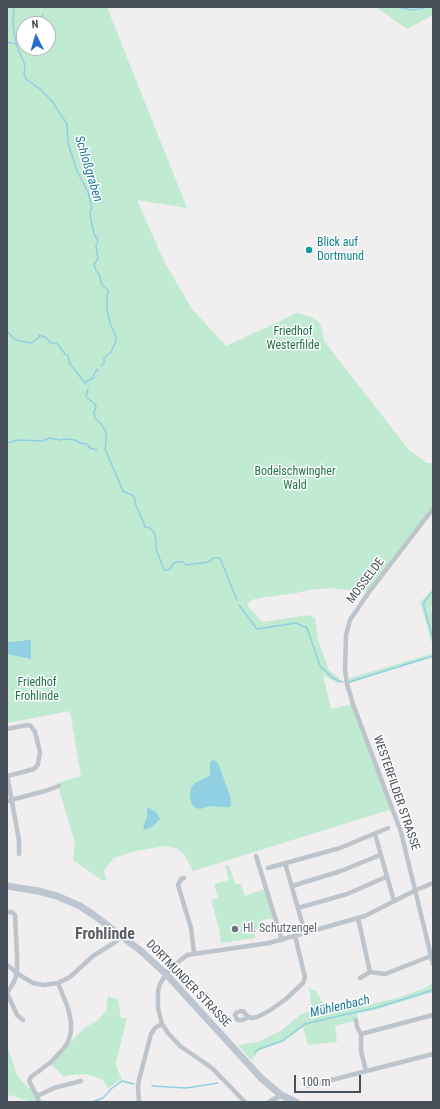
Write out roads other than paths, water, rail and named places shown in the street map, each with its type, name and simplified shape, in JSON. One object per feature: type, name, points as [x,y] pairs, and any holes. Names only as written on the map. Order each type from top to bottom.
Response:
[{"type":"main road","name":"DORTMUNDER STRASSE","points":[[7,886],[47,893],[68,900],[95,916],[122,936],[166,974],[261,1078],[281,1095],[296,1102]]},
{"type":"street","name":"MOSSELDE","points":[[346,677],[346,634],[350,620],[369,592],[433,509]]},
{"type":"street","name":"WESTERFILDER STRASSE","points":[[346,677],[353,704],[401,832],[433,964]]},
{"type":"street","points":[[7,729],[27,725],[31,726],[35,732],[40,752],[38,764],[34,768],[7,775],[10,800],[19,840],[19,854]]},
{"type":"street","points":[[10,800],[59,786]]},
{"type":"street","points":[[268,868],[340,848],[388,828]]},
{"type":"street","points":[[375,834],[394,901]]},
{"type":"street","points":[[292,886],[340,871],[380,855]]},
{"type":"street","points":[[256,856],[282,940]]},
{"type":"street","points":[[286,863],[305,933]]},
{"type":"street","points":[[298,908],[347,894],[386,877]]},
{"type":"street","points":[[184,878],[181,879],[178,884],[191,928],[194,953]]},
{"type":"street","points":[[244,1102],[212,1068],[180,1046],[162,1024],[158,1008],[158,991],[166,974],[183,957],[187,955],[255,946],[282,940],[365,916],[433,883]]},
{"type":"street","points":[[7,912],[12,912],[15,914],[16,972],[14,982],[7,993],[17,1015],[23,1020]]},
{"type":"street","points":[[358,918],[370,972]]},
{"type":"street","points":[[7,965],[33,983],[43,985],[58,983],[70,977],[93,956],[114,943],[122,936]]},
{"type":"street","points":[[248,1017],[257,1017],[270,1011],[286,999],[303,983],[305,977],[296,936]]},
{"type":"street","points":[[360,978],[370,972],[385,974],[431,956]]},
{"type":"street","points":[[40,1102],[28,1081],[51,1062],[64,1048],[68,1042],[71,1032],[71,1022],[68,1008],[58,983]]},
{"type":"street","points":[[361,1034],[433,1015]]},
{"type":"street","points":[[356,1020],[357,1027],[361,1034],[361,1052],[366,1071]]},
{"type":"street","points":[[139,1102],[139,1080],[151,1034],[155,1028],[162,1024]]},
{"type":"street","points":[[308,1086],[433,1054]]},
{"type":"street","points":[[37,1096],[54,1088],[81,1081]]},
{"type":"street","points":[[270,1102],[281,1095]]},
{"type":"water","points":[[26,640],[31,641],[31,659],[7,654],[7,642]]},
{"type":"water","points":[[213,760],[217,762],[220,768],[230,796],[231,805],[229,807],[211,806],[200,809],[196,808],[191,802],[191,788],[195,783],[209,776],[210,762]]},
{"type":"water","points":[[147,808],[156,812],[160,819],[153,826],[145,830],[143,827],[147,817]]},
{"type":"waterway","name":"Schloßgraben","points":[[14,7],[13,24],[16,44],[25,65],[24,74],[26,79],[40,89],[52,101],[67,124],[68,143],[77,171],[88,192],[92,208],[90,211],[91,220],[94,234],[98,240],[96,247],[98,259],[94,264],[102,285],[109,291],[107,295],[107,310],[110,323],[116,337],[116,341],[111,352],[104,358],[104,363],[101,366]]},
{"type":"waterway","points":[[399,7],[411,10],[426,7]]},
{"type":"waterway","name":"Schloßgraben","points":[[7,42],[16,44]]},
{"type":"waterway","points":[[7,331],[15,340],[32,343],[39,337],[39,335],[45,337],[51,343],[57,343],[68,356],[70,364],[86,384]]},
{"type":"waterway","name":"Schloßgraben","points":[[86,382],[94,377],[94,374],[98,369]]},
{"type":"waterway","points":[[88,389],[86,397],[95,404],[95,418],[106,432],[105,449],[123,491],[132,495],[135,499],[135,503],[145,527],[150,528],[154,532],[156,549],[164,570],[170,569],[174,563],[177,562],[183,562],[186,565],[209,562],[213,558],[220,558],[237,600]]},
{"type":"waterway","points":[[7,443],[18,440],[42,441],[50,438],[60,440],[64,439],[75,440],[80,443],[87,444],[90,448],[97,450]]},
{"type":"waterway","points":[[433,591],[424,602],[433,639]]},
{"type":"waterway","points":[[239,605],[257,629],[296,623],[307,628],[320,666],[333,678],[343,682]]},
{"type":"waterway","points":[[349,682],[433,656]]},
{"type":"waterway","name":"Mühlenbach","points":[[255,1052],[259,1049],[282,1041],[305,1024],[375,1008],[433,990]]},
{"type":"waterway","name":"Mühlenbach","points":[[92,1102],[103,1098],[111,1089],[122,1081],[134,1084]]},
{"type":"waterway","name":"Mühlenbach","points":[[152,1086],[186,1088],[218,1083]]},
{"type":"place","name":"Blick auf Dortmund","points":[[309,250]]},
{"type":"place","name":"Hl. Schutzengel","points":[[235,929]]},
{"type":"district","name":"Frohlinde","points":[[105,935]]},
{"type":"park label","name":"Friedhof Westerfilde","points":[[293,339]]},
{"type":"park label","name":"Bodelschwingher Wald","points":[[295,479]]},
{"type":"park label","name":"Friedhof Frohlinde","points":[[37,690]]}]
